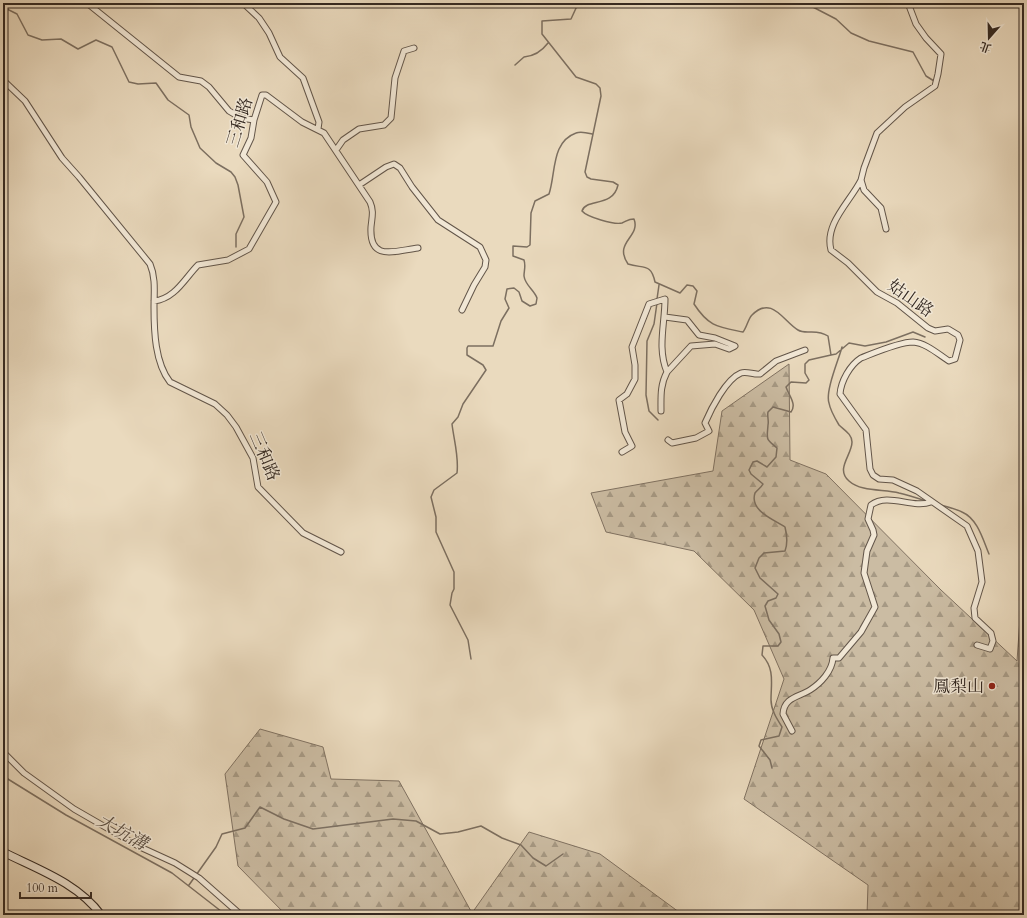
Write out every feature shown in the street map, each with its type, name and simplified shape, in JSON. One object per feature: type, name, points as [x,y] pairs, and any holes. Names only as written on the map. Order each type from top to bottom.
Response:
[{"type":"main road","points":[[3,852],[69,886],[83,896],[101,915]]},
{"type":"street","points":[[87,3],[179,77],[201,81],[209,87],[229,111],[241,118],[254,120]]},
{"type":"street","points":[[243,3],[259,18],[269,33],[280,57],[303,78],[319,122],[318,129]]},
{"type":"street","name":"姑山路","points":[[908,3],[916,24],[926,38],[941,54],[937,81],[929,92],[906,107],[877,134],[861,180],[831,229],[829,242],[830,250],[848,263],[877,292],[897,303],[928,328],[935,331],[948,329],[958,335],[960,340],[955,358],[949,361],[936,352],[912,342],[861,358],[856,361],[843,381],[840,394],[866,430],[870,469],[873,475],[880,479],[893,480],[917,491],[931,502]]},
{"type":"street","points":[[336,150],[343,140],[358,129],[384,125],[391,118],[395,78],[404,51],[414,48]]},
{"type":"street","name":"三和路","points":[[3,80],[25,101],[62,158],[150,264],[153,276],[156,345],[165,376],[170,382],[215,404],[228,415],[253,458],[258,486],[303,533],[341,552]]},
{"type":"street","name":"三和路","points":[[154,301],[161,300],[174,292],[198,265],[220,262],[244,253],[275,207],[275,198],[268,182],[243,155],[251,138],[254,120],[262,95],[266,95],[302,122],[324,133],[370,202],[373,209],[372,237],[376,250],[383,253],[418,248]]},
{"type":"street","points":[[359,185],[386,167],[394,164],[400,168],[412,187],[438,220],[480,247],[486,260],[485,267],[474,285],[462,310]]},
{"type":"street","points":[[861,180],[864,190],[881,208],[886,229]]},
{"type":"street","points":[[622,452],[632,446],[625,432],[619,400],[627,394],[634,379],[635,365],[632,347],[649,304],[665,300],[665,318],[660,348],[667,372]]},
{"type":"street","points":[[661,411],[662,384],[667,372],[691,346],[715,344],[729,349],[735,346],[715,338],[699,335],[687,320],[665,318]]},
{"type":"street","points":[[668,440],[672,443],[685,441],[709,431],[705,423],[712,406],[736,376],[742,373],[760,374],[776,361],[805,350]]},
{"type":"street","points":[[792,731],[783,714],[787,703],[795,696],[810,690],[825,676],[832,665],[833,658],[839,658],[861,632],[875,607],[864,572],[867,551],[874,535],[874,530],[868,519],[871,505],[876,501],[884,500],[922,504],[931,502],[942,507],[968,526],[978,551],[982,582],[974,608],[975,618],[991,633],[993,641],[990,649],[977,645]]},
{"type":"street","points":[[3,752],[24,773],[69,806],[99,825],[140,847],[175,863],[199,878],[241,915]]},
{"type":"green space","points":[[789,364],[790,460],[826,474],[941,590],[1017,661],[1024,561],[1024,915],[867,915],[868,885],[744,799],[784,679],[754,610],[694,551],[606,532],[591,493],[713,471],[722,411]]},
{"type":"green space","points":[[260,729],[323,747],[331,779],[399,781],[472,913],[529,832],[600,854],[683,915],[286,915],[238,866],[225,774]]},
{"type":"waterway","points":[[576,3],[577,6],[571,19],[542,21],[542,34],[576,77],[596,84],[600,88],[601,96],[585,172],[587,177],[591,179],[613,182],[618,185],[611,197],[584,207],[582,211],[595,218],[613,223],[622,223],[634,219],[634,231],[625,245],[624,250],[624,256],[628,264],[649,269],[655,282],[680,293],[687,285],[693,286],[697,291],[694,304],[699,312],[715,325],[743,332],[752,315],[759,310],[766,308],[777,312],[798,330],[804,332],[819,332],[828,336],[831,355],[809,360],[805,364],[805,373],[809,380],[806,383],[791,382],[786,387],[793,403],[793,409],[791,412],[773,407],[768,412],[767,434],[770,442],[777,448],[776,457],[767,467],[757,461],[753,462],[749,470],[751,474],[763,484],[755,493],[754,499],[756,505],[764,514],[785,527],[787,536],[785,551],[764,553],[759,558],[755,568],[760,578],[778,594],[776,598],[768,601],[765,606],[769,620],[779,634],[781,642],[778,646],[763,646],[762,655],[771,671],[772,707],[782,727],[779,736],[761,740],[759,746],[770,760],[772,768]]},
{"type":"waterway","points":[[793,3],[809,5],[836,19],[851,33],[869,41],[913,52],[926,76],[934,81]]},
{"type":"waterway","points":[[3,7],[17,14],[28,35],[42,40],[61,39],[78,49],[96,40],[112,47],[129,82],[138,84],[156,83],[168,100],[189,115],[191,127],[200,148],[216,163],[231,172],[238,185],[244,217],[236,234],[236,247]]},
{"type":"waterway","points":[[515,65],[524,57],[532,56],[538,53],[548,43]]},
{"type":"waterway","points":[[471,659],[468,640],[450,605],[454,589],[454,572],[436,532],[436,517],[431,497],[434,490],[457,473],[457,455],[452,424],[458,417],[463,404],[486,370],[483,365],[467,355],[467,348],[468,346],[493,346],[501,321],[509,308],[505,299],[507,289],[514,288],[519,292],[522,301],[530,306],[536,304],[537,298],[524,276],[524,260],[513,256],[513,246],[527,247],[530,245],[531,213],[535,201],[549,194],[558,151],[562,143],[568,137],[578,132],[592,134]]},
{"type":"waterway","points":[[657,299],[659,285]]},
{"type":"waterway","points":[[657,303],[654,324],[647,341],[646,395],[649,411],[658,420]]},
{"type":"waterway","points":[[831,355],[836,354],[849,343],[865,346],[886,342],[913,332],[925,337]]},
{"type":"waterway","points":[[842,347],[828,398],[839,425],[849,434],[852,439],[851,447],[844,467],[845,476],[854,485],[866,489],[899,493],[926,501]]},
{"type":"waterway","points":[[941,505],[968,515],[979,530],[989,554]]},
{"type":"waterway","name":"大坑溝","points":[[3,776],[66,815],[172,873],[226,915]]},
{"type":"waterway","points":[[189,885],[216,847],[222,834],[245,828],[260,807],[284,819],[313,829],[393,819],[416,821],[440,834],[458,832],[481,826],[502,838],[521,845],[533,858],[546,866],[563,854]]},
{"type":"place","name":"鳳梨山","points":[[992,686]]}]
